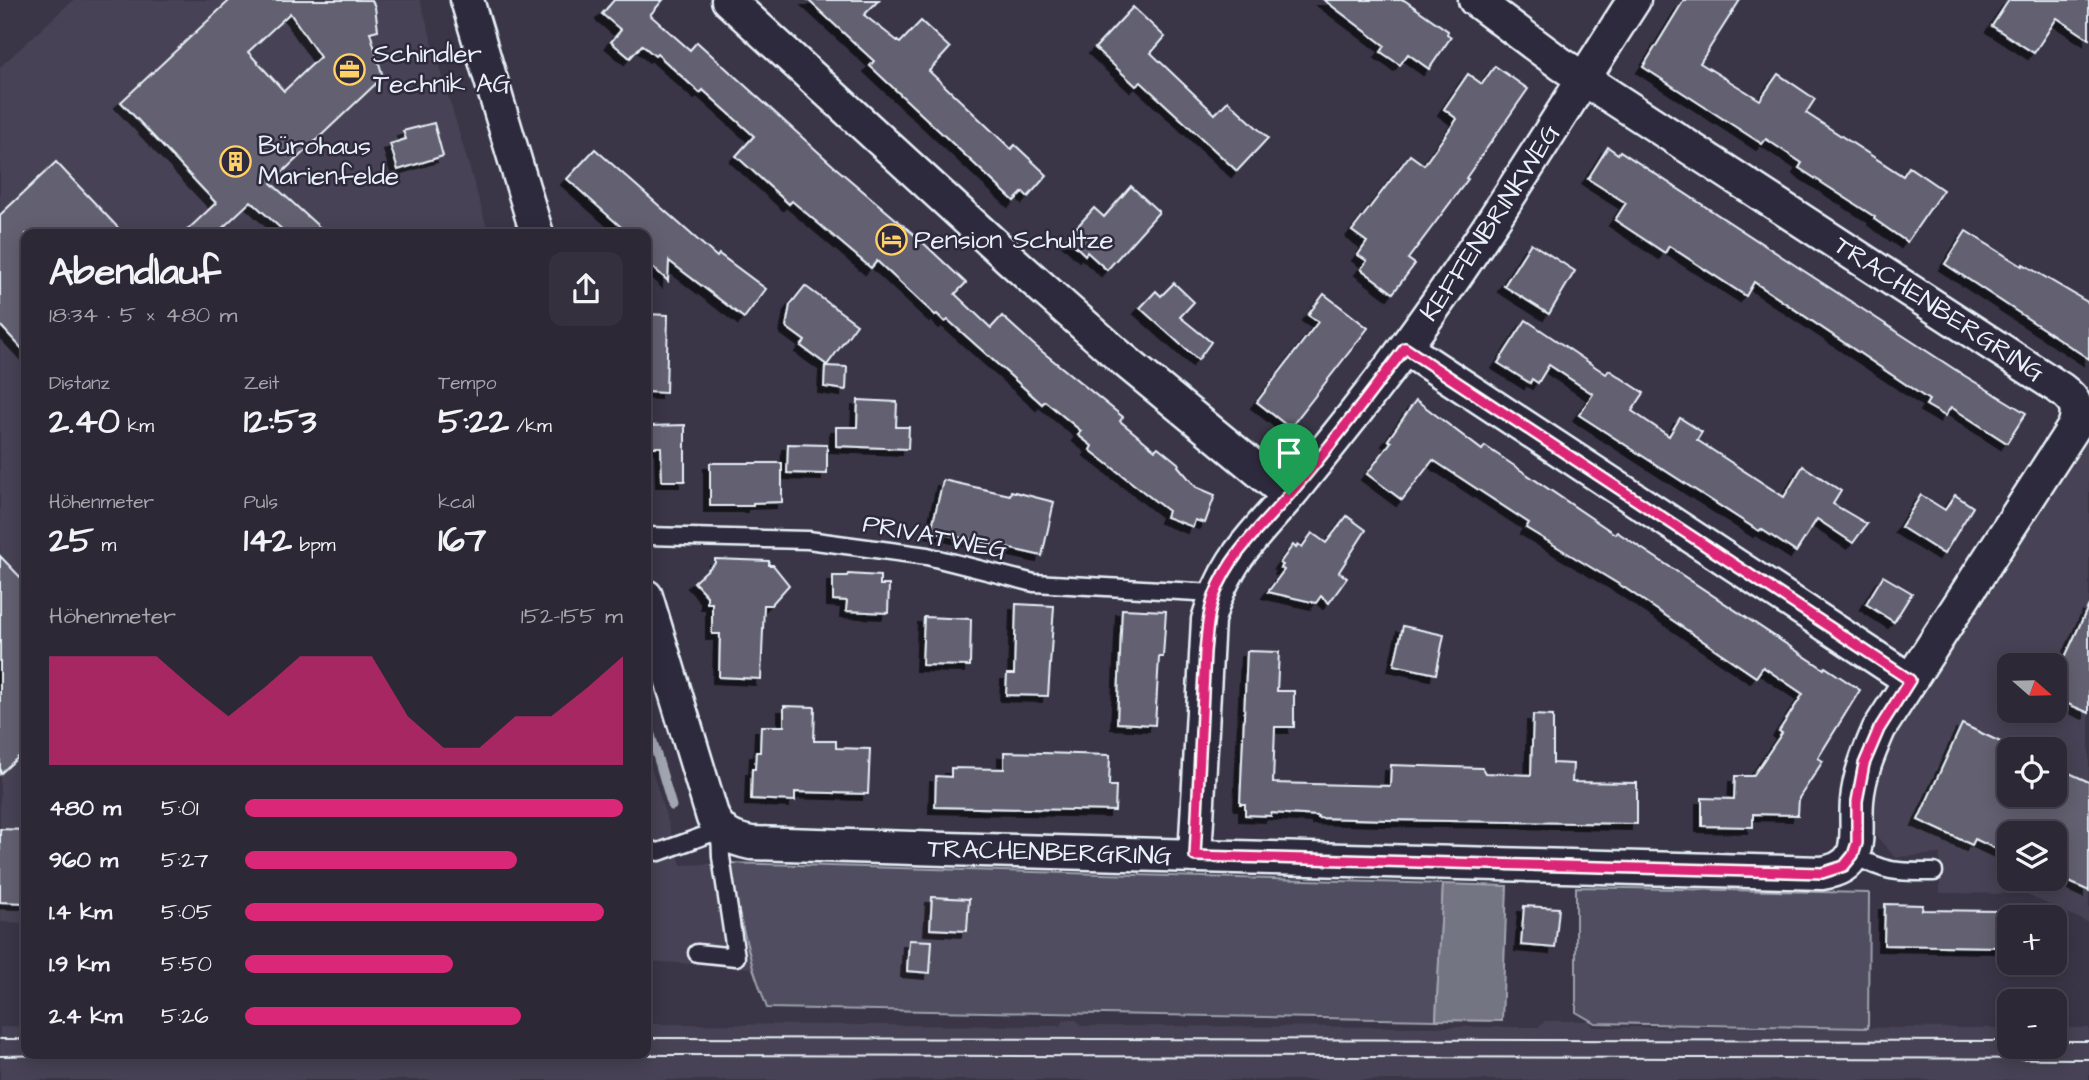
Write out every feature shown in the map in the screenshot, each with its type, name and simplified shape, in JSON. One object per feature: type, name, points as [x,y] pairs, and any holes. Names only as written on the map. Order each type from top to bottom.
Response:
[{"type":"street","points":[[467,0],[536,229]]},
{"type":"street","points":[[728,0],[1119,356],[1289,495]]},
{"type":"street","name":"TRACHENBERGRING","points":[[720,830],[736,840],[751,843],[1822,873],[1844,866],[1853,855],[1857,843],[1857,801],[1864,764],[1879,729],[2074,427],[2078,415],[2077,406],[2061,388],[1584,78],[1475,0]]},
{"type":"street","name":"KEFFENBRINKWEG","points":[[1195,856],[1205,652],[1208,620],[1215,593],[1249,538],[1289,495],[1405,348],[1500,210],[1634,0]]},
{"type":"street","points":[[1405,348],[1910,680]]},
{"type":"street","points":[[651,613],[713,818],[720,830]]},
{"type":"lane","name":"PRIVATWEG","points":[[651,536],[808,540],[927,556],[1034,583],[1215,593]]},
{"type":"lane","points":[[651,850],[659,852],[720,830],[736,957],[697,953]]},
{"type":"lane","points":[[1853,855],[1879,869],[1934,872]]},
{"type":"shaded area","points":[[73,0],[420,0],[488,229],[21,229],[21,923],[0,922],[0,67]]},
{"type":"shaded area","points":[[2089,431],[2089,923],[2067,913],[2067,905],[2049,905],[2025,894],[1940,893],[1940,854],[1895,857],[1876,836],[1873,800],[1877,773],[1885,751]]},
{"type":"shaded area","points":[[651,767],[681,865],[726,863],[753,968],[651,961]]},
{"type":"shaded area","points":[[726,863],[1443,884],[1436,1020],[767,1008],[753,968]]},
{"type":"shaded area","points":[[1576,887],[1869,893],[1868,1028],[1595,1023],[1576,1012]]},
{"type":"shaded area","points":[[1064,1020],[1076,1020],[1081,1026],[1539,1027],[1545,1021],[1589,1021],[1594,1027],[1997,1028],[1997,1059],[2067,1059],[2067,1028],[2089,1028],[2089,1080],[0,1080],[0,1027],[21,1026],[21,1059],[651,1059],[651,1024],[1060,1026]]},
{"type":"water","points":[[1443,884],[1507,886],[1502,1021],[1436,1020]]},
{"type":"building","name":"Bürohaus Marienfelde","points":[[230,0],[372,0],[378,30],[370,32],[383,77],[271,183],[322,229],[282,229],[251,201],[221,229],[188,229],[216,203],[121,102]],"holes":[[[290,13],[320,57],[284,91],[248,52]]]},
{"type":"building","points":[[614,0],[663,0],[650,15],[690,50],[697,42],[918,238],[966,283],[955,294],[991,328],[1002,316],[1123,417],[1120,421],[1155,450],[1158,447],[1179,464],[1196,487],[1215,495],[1205,523],[1195,520],[1193,527],[1166,517],[1168,511],[1090,450],[1092,446],[1078,435],[1081,431],[1045,401],[1042,404],[948,320],[945,322],[935,315],[877,261],[871,268],[792,201],[789,204],[736,156],[754,136],[703,90],[700,93],[657,54],[655,56],[642,45],[630,58],[611,42],[621,30],[602,14]]},
{"type":"building","points":[[808,0],[879,0],[864,15],[900,43],[921,21],[950,48],[929,71],[1011,149],[1015,145],[1047,175],[1028,197],[1023,192],[1014,201],[870,66],[874,61]]},
{"type":"building","points":[[1324,0],[1404,0],[1448,31],[1447,34],[1451,37],[1429,69],[1408,54],[1400,65],[1381,52],[1385,46]]},
{"type":"building","points":[[1684,0],[1740,0],[1700,63],[1760,100],[1778,74],[1815,99],[1806,113],[1903,176],[1909,167],[1943,190],[1907,242],[1874,219],[1875,217],[1799,168],[1802,163],[1766,139],[1762,144],[1643,67]]},
{"type":"building","points":[[2009,0],[2089,0],[2089,39],[2057,18],[2034,53],[1992,26]]},
{"type":"building","points":[[1133,7],[1165,37],[1151,53],[1215,114],[1228,101],[1268,138],[1237,171],[1141,82],[1136,86],[1095,48]]},
{"type":"building","points":[[1495,66],[1528,89],[1466,178],[1468,179],[1408,259],[1415,264],[1393,293],[1361,269],[1367,261],[1358,255],[1367,242],[1352,231],[1410,155],[1424,165],[1457,119],[1444,109],[1468,74],[1482,84]]},
{"type":"building","points":[[434,123],[443,156],[398,170],[390,144],[406,139],[403,131]]},
{"type":"building","points":[[1608,147],[1618,154],[1620,151],[2026,413],[2007,443],[1951,407],[1945,416],[1926,405],[1929,400],[1754,282],[1746,296],[1669,246],[1665,253],[1615,220],[1626,203],[1588,179]]},
{"type":"building","points":[[595,149],[717,257],[719,254],[766,289],[744,318],[669,261],[668,281],[651,266],[651,229],[623,229],[567,179]]},
{"type":"building","points":[[56,162],[119,229],[21,229],[21,348],[0,325],[0,215]]},
{"type":"building","points":[[1131,186],[1159,212],[1107,270],[1067,238],[1094,208],[1104,217]]},
{"type":"building","points":[[1966,231],[2089,303],[2089,359],[1945,264]]},
{"type":"building","points":[[1531,243],[1575,271],[1549,314],[1504,286]]},
{"type":"building","points":[[1174,283],[1194,302],[1180,317],[1211,342],[1198,360],[1140,308],[1156,291],[1161,296]]},
{"type":"building","points":[[805,286],[857,324],[827,365],[801,346],[805,341],[786,327],[790,305]]},
{"type":"building","points":[[1324,294],[1368,328],[1290,428],[1257,402],[1318,322],[1308,315]]},
{"type":"building","points":[[651,314],[668,315],[666,393],[651,392]]},
{"type":"building","points":[[1526,320],[1606,374],[1609,370],[1644,393],[1632,411],[1669,436],[1680,418],[1702,432],[1697,440],[1784,497],[1803,466],[1841,491],[1833,504],[1867,524],[1853,543],[1817,519],[1796,552],[1761,529],[1759,531],[1579,415],[1593,394],[1549,365],[1538,383],[1532,379],[1530,383],[1498,363]]},
{"type":"building","points":[[825,366],[847,367],[846,390],[824,387]]},
{"type":"building","points":[[858,400],[897,402],[896,427],[909,427],[908,449],[836,446],[836,427],[857,427]]},
{"type":"building","points":[[1416,400],[1482,450],[1485,446],[1615,534],[1617,532],[1860,690],[1818,758],[1823,761],[1799,798],[1798,815],[1753,814],[1753,827],[1702,826],[1702,798],[1734,799],[1735,776],[1753,776],[1782,733],[1779,731],[1803,694],[1763,667],[1756,677],[1625,588],[1526,528],[1529,523],[1433,460],[1402,500],[1367,474],[1391,442],[1388,440]]},
{"type":"building","points":[[685,425],[685,481],[662,481],[661,447],[651,447],[651,426]]},
{"type":"building","points":[[788,444],[827,445],[827,474],[787,473]]},
{"type":"building","points":[[710,463],[782,463],[782,502],[753,503],[753,506],[710,506]]},
{"type":"building","points":[[943,480],[1010,495],[1011,491],[1054,502],[1042,556],[931,531]]},
{"type":"building","points":[[1921,495],[1945,510],[1955,495],[1973,507],[1944,554],[1901,527]]},
{"type":"building","points":[[1347,516],[1366,530],[1339,572],[1347,578],[1329,603],[1321,596],[1316,603],[1268,592],[1284,570],[1280,563],[1293,545],[1296,548],[1298,544],[1302,547],[1312,533],[1326,543]]},
{"type":"building","points":[[0,556],[21,578],[21,755],[0,774]]},
{"type":"building","points":[[715,559],[769,561],[769,565],[773,565],[789,585],[771,605],[764,605],[761,679],[719,677],[720,634],[712,634],[712,603],[707,603],[707,596],[694,582],[715,563]]},
{"type":"building","points":[[833,576],[880,576],[880,585],[889,585],[888,613],[846,611],[847,601],[833,600]]},
{"type":"building","points":[[1883,576],[1912,593],[1894,622],[1866,604]]},
{"type":"building","points":[[1016,604],[1054,606],[1048,696],[1006,695],[1007,674],[1014,674]]},
{"type":"building","points":[[2089,605],[2089,713],[2067,704],[2067,653]]},
{"type":"building","points":[[1122,609],[1166,611],[1163,657],[1159,657],[1155,725],[1117,723]]},
{"type":"building","points":[[924,617],[971,619],[970,666],[922,665]]},
{"type":"building","points":[[1403,626],[1444,635],[1436,674],[1394,665]]},
{"type":"building","points":[[1247,651],[1279,652],[1277,691],[1294,691],[1294,727],[1275,727],[1273,783],[1390,786],[1391,765],[1482,768],[1485,773],[1531,775],[1533,715],[1553,716],[1553,763],[1573,764],[1572,782],[1637,783],[1637,824],[1318,818],[1271,813],[1271,816],[1245,815],[1245,804],[1240,804]]},
{"type":"building","points":[[784,706],[815,707],[814,741],[836,741],[836,748],[870,749],[868,794],[795,792],[795,801],[751,799],[752,769],[755,769],[756,752],[760,752],[761,726],[784,726]]},
{"type":"building","points":[[1962,724],[1997,740],[1997,807],[2067,807],[2067,772],[2089,782],[2089,891],[2067,881],[2067,821],[1997,821],[1997,849],[1975,839],[1972,845],[1918,820]]},
{"type":"building","points":[[1004,752],[1110,755],[1109,786],[1116,786],[1115,811],[935,807],[936,776],[951,777],[951,768],[1004,769]]},
{"type":"building","points":[[0,829],[21,830],[21,903],[0,902]]},
{"type":"building","points":[[932,897],[969,899],[967,931],[930,929]]},
{"type":"building","points":[[1885,904],[1923,905],[1922,910],[1997,911],[1997,947],[1884,945]]},
{"type":"building","points":[[1524,906],[1559,908],[1555,948],[1521,945]]},
{"type":"building","points":[[909,940],[932,941],[930,973],[907,971]]},
{"type":"waterway","points":[[651,735],[672,806]]},
{"type":"tram line","points":[[651,1038],[1997,1041]]},
{"type":"tram line","points":[[0,1039],[21,1039]]},
{"type":"tram line","points":[[2067,1041],[2089,1041]]},
{"type":"tram line","points":[[651,1055],[2089,1059]]},
{"type":"tram line","points":[[0,1056],[21,1056]]},
{"type":"place","name":"Schindler Technik AG","points":[[350,69]]},
{"type":"place","name":"Bürohaus Marienfelde","points":[[235,161]]},
{"type":"place","name":"Pension Schultze","points":[[891,240]]},
{"type":"route","points":[[1405,348],[1430,363],[1910,680],[1879,729],[1864,764],[1857,801],[1857,843],[1853,855],[1844,866],[1822,873],[1195,856],[1205,652],[1208,620],[1215,593],[1249,538],[1289,495],[1405,348]]}]
